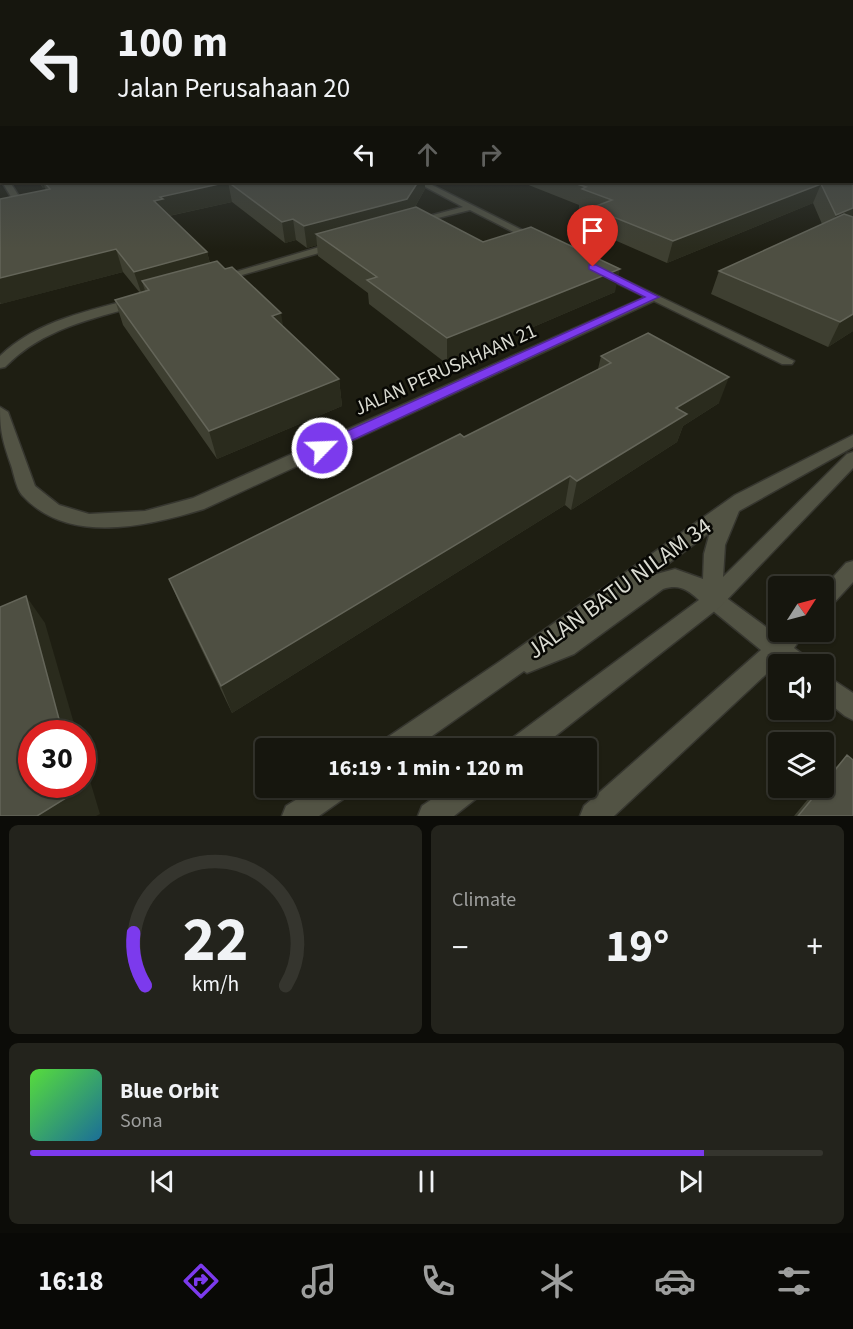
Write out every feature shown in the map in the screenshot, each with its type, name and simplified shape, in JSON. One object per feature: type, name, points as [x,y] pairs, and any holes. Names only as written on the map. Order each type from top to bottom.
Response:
[{"type":"street","points":[[6,183],[12,199],[27,196]]},
{"type":"street","points":[[422,183],[546,244]]},
{"type":"street","points":[[405,226],[471,207]]},
{"type":"street","points":[[204,282],[349,241]]},
{"type":"street","points":[[589,266],[787,361]]},
{"type":"street","name":"JALAN PERUSAHAAN 21","points":[[0,412],[28,490],[53,510],[89,521],[145,518],[198,504],[654,297]]},
{"type":"street","points":[[0,364],[10,351],[30,337],[70,322],[148,299]]},
{"type":"street","name":"JALAN BATU NILAM 34","points":[[408,738],[507,670],[741,500],[853,440]]},
{"type":"street","points":[[533,738],[714,600],[853,458]]},
{"type":"street","points":[[714,600],[713,548],[720,528],[741,500]]},
{"type":"street","points":[[834,589],[853,569]]},
{"type":"street","points":[[507,670],[566,647],[657,582],[675,577],[695,584],[714,600],[768,630]]},
{"type":"street","points":[[594,816],[784,642]]},
{"type":"street","points":[[834,693],[853,708]]},
{"type":"street","points":[[296,816],[322,798]]},
{"type":"street","points":[[432,816],[456,798]]},
{"type":"building","points":[[45,183],[223,183],[160,197],[163,199],[154,201],[207,252],[134,272],[116,249],[0,278],[0,199],[50,189]]},
{"type":"building","points":[[229,183],[417,183],[407,199],[304,226],[293,219],[282,222]]},
{"type":"building","points":[[574,183],[853,183],[853,208],[836,215],[821,184],[673,241],[591,208],[612,200],[582,189],[586,187]]},
{"type":"building","points":[[416,207],[483,242],[531,227],[620,269],[447,338],[367,280],[377,277],[316,234]]},
{"type":"building","points":[[844,214],[853,217],[853,314],[840,322],[719,271]]},
{"type":"building","points":[[217,261],[225,269],[232,267],[281,313],[272,316],[339,379],[209,431],[115,300],[149,290],[142,281]]},
{"type":"building","points":[[648,333],[729,377],[676,408],[687,414],[577,481],[570,476],[221,686],[169,579],[460,434],[464,437],[611,363],[601,356]]},
{"type":"building","points":[[26,596],[59,720],[18,720],[18,798],[66,798],[37,816],[0,816],[0,607]]},
{"type":"building","points":[[847,755],[853,760],[853,816],[798,816],[813,798],[834,798],[834,771]]},
{"type":"route","points":[[322,448],[654,297],[593,267]]}]
